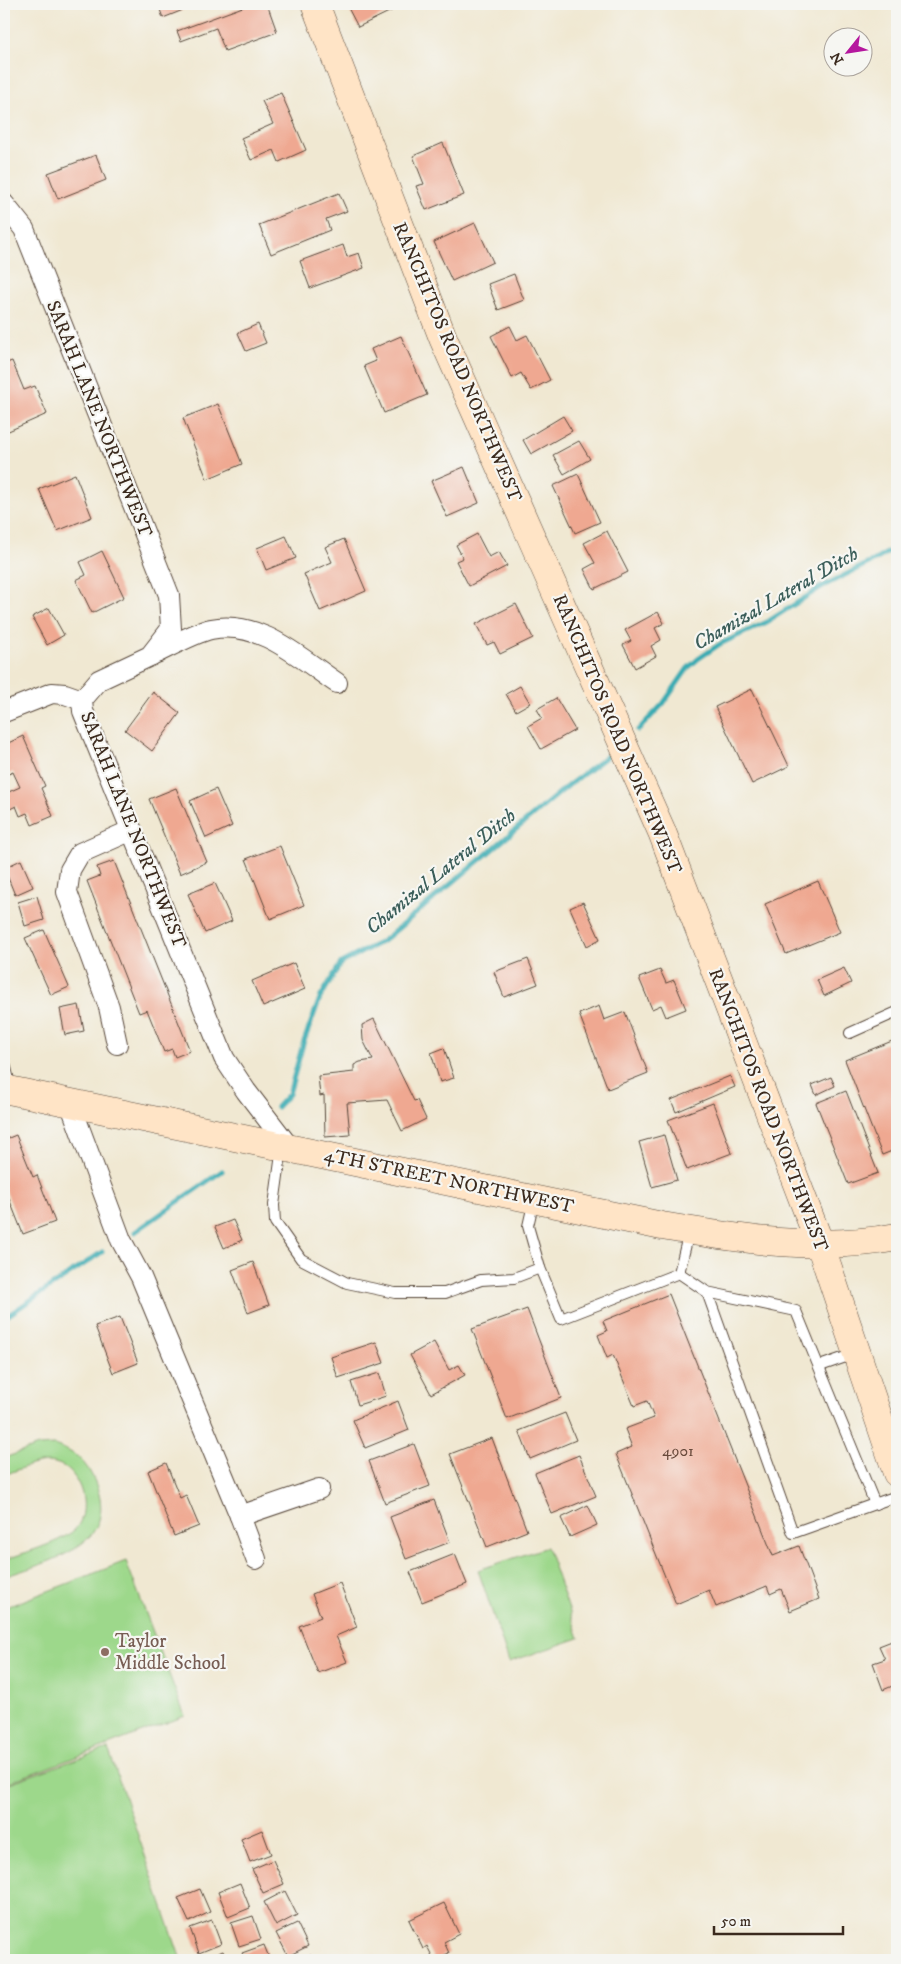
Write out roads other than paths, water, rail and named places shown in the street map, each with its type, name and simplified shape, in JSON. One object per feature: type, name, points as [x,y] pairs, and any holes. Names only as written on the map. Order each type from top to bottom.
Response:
[{"type":"street","name":"RANCHITOS ROAD NORTHWEST","points":[[315,4],[443,338],[662,832],[820,1244],[857,1353],[892,1443],[897,1473]]},
{"type":"street","name":"SARAH LANE NORTHWEST","points":[[4,204],[24,230],[169,595],[171,629],[150,656],[99,680],[82,700],[83,711],[224,1058],[286,1146]]},
{"type":"street","points":[[150,656],[210,629],[238,627],[271,638],[337,683]]},
{"type":"street","points":[[4,712],[52,693],[65,694],[82,700]]},
{"type":"street","points":[[117,1044],[109,1007],[67,892],[70,870],[80,852],[132,830]]},
{"type":"street","name":"4TH STREET NORTHWEST","points":[[7,1089],[730,1238],[820,1244],[897,1239]]},
{"type":"street","points":[[70,1103],[122,1240],[141,1277],[256,1559]]},
{"type":"street","points":[[240,1516],[319,1489]]},
{"type":"lane","points":[[850,1033],[897,1012]]},
{"type":"lane","points":[[4,1059],[7,1089]]},
{"type":"lane","points":[[286,1146],[274,1205],[275,1222],[301,1258],[348,1283],[395,1293],[445,1292],[481,1280],[514,1278],[540,1268]]},
{"type":"lane","points":[[534,1199],[528,1226],[540,1268],[561,1319],[679,1272]]},
{"type":"lane","points":[[679,1272],[690,1231]]},
{"type":"lane","points":[[679,1272],[707,1292],[796,1311],[875,1504]]},
{"type":"lane","points":[[707,1292],[793,1533],[897,1496]]},
{"type":"lane","points":[[820,1366],[857,1353]]},
{"type":"waterway","name":"Chamizal Lateral Ditch","points":[[638,730],[663,704],[688,668],[698,659],[720,644],[767,622],[823,586],[897,547]]},
{"type":"waterway","name":"Chamizal Lateral Ditch","points":[[277,1107],[289,1094],[303,1044],[320,998],[341,963],[383,941],[570,784],[610,754]]},
{"type":"waterway","name":"Chamizal Lateral Ditch","points":[[135,1232],[222,1171]]},
{"type":"waterway","name":"Chamizal Lateral Ditch","points":[[4,1318],[102,1252]]},
{"type":"place","name":"Taylor Middle School","points":[[105,1652]]}]
